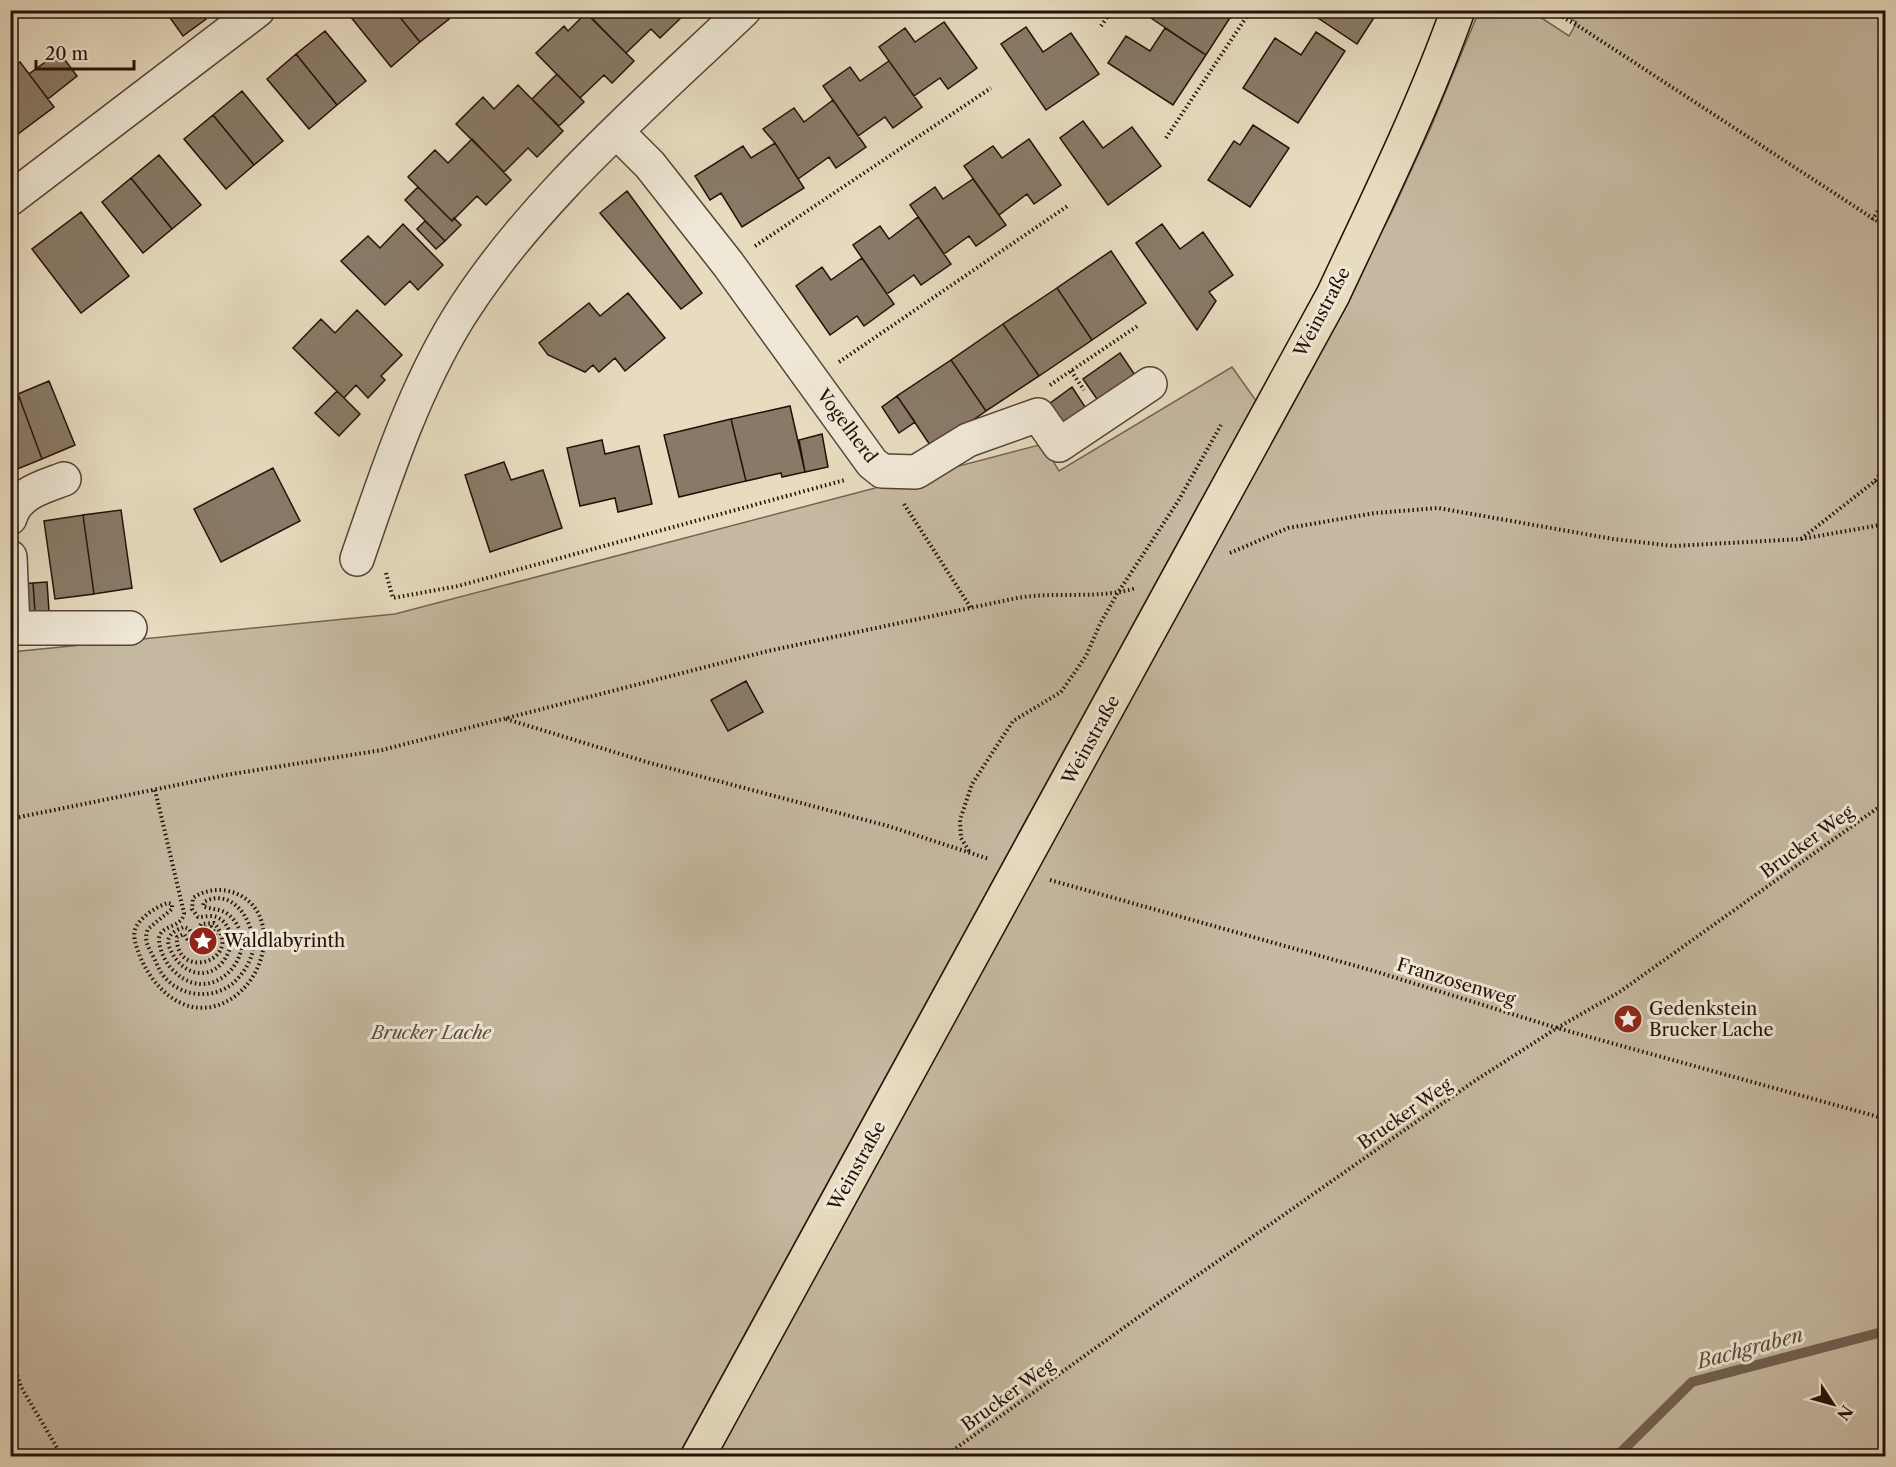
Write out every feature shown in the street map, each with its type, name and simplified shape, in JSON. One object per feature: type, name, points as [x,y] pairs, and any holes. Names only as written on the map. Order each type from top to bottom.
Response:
[{"type":"main road","name":"Weinstraße","points":[[698,1456],[1333,295],[1404,144],[1440,60],[1458,10]]},
{"type":"street","points":[[10,200],[258,10]]},
{"type":"street","points":[[357,559],[410,412],[431,367],[457,321],[485,279],[552,198],[744,10]]},
{"type":"street","name":"Vogelherd","points":[[617,132],[650,165],[728,264],[877,467],[916,472],[968,440],[1038,415],[1059,445],[1150,384]]},
{"type":"street","points":[[10,518],[16,506],[29,493],[64,479]]},
{"type":"street","points":[[10,557],[12,628],[130,628]]},
{"type":"path","points":[[1101,26],[1112,10]]},
{"type":"path","points":[[1166,138],[1251,10]]},
{"type":"path","points":[[1551,10],[1886,227]]},
{"type":"path","points":[[728,264],[991,88]]},
{"type":"path","points":[[1872,220],[1886,199]]},
{"type":"path","points":[[812,380],[1069,205]]},
{"type":"path","points":[[1043,390],[1139,325]]},
{"type":"path","points":[[970,852],[962,838],[960,820],[972,784],[1013,721],[1061,692],[1086,656],[1117,594],[1177,503],[1223,421]]},
{"type":"path","points":[[1801,539],[1875,480],[1886,466]]},
{"type":"path","points":[[371,518],[393,598],[458,586],[856,477],[877,467],[971,608]]},
{"type":"path","points":[[1875,480],[1886,492]]},
{"type":"path","points":[[10,819],[226,775],[382,750],[768,651],[1034,595],[1117,594],[1182,573],[1288,528],[1375,513],[1438,508],[1614,539],[1673,546],[1801,539],[1886,524]]},
{"type":"path","name":"Franzosenweg","points":[[506,719],[650,762],[888,826],[1096,893],[1374,971],[1557,1028],[1886,1119]]},
{"type":"path","points":[[156,790],[184,913],[184,918],[180,923],[163,930],[159,936],[163,956],[171,969],[183,980],[197,986],[208,985],[230,971],[238,961],[241,935],[235,922],[226,913],[203,906],[204,902],[212,898],[228,901],[238,906],[250,925],[254,945],[248,963],[232,984],[217,993],[206,994],[185,992],[173,984],[163,975],[146,942],[148,928],[167,914],[172,909],[172,904],[163,904],[145,917],[136,928],[134,940],[144,966],[155,984],[166,995],[199,1007],[215,1006],[235,996],[250,981],[260,961],[264,943],[262,921],[252,904],[235,892],[219,888],[203,891],[193,898],[192,909],[198,916],[212,916],[220,919],[228,927],[231,948],[226,958],[217,966],[197,974],[181,966],[174,957],[168,940],[170,936],[184,927],[189,929],[198,945],[202,947],[207,945],[209,940],[206,928],[211,927],[216,940],[210,949],[203,952],[196,951],[190,946],[184,934],[177,938],[178,947],[183,956],[197,964],[213,959],[222,948],[223,943],[217,926],[210,922],[201,924],[199,928],[201,938]]},
{"type":"path","name":"Brucker Weg","points":[[945,1456],[1473,1082],[1557,1028],[1618,993],[1886,802]]},
{"type":"path","points":[[10,1354],[21,1387],[62,1456]]},
{"type":"green space","points":[[1479,11],[1531,11],[1569,36],[1577,22],[1555,11],[1885,11],[1885,1456],[717,1456],[1318,356],[1392,212],[1431,127]]},
{"type":"green space","name":"Brucker Lache","points":[[1232,367],[1257,402],[1195,511],[678,1456],[11,1456],[11,652],[395,614],[1043,444],[1059,471]]},
{"type":"building","points":[[168,10],[199,10],[206,19],[183,36],[166,12]]},
{"type":"building","points":[[356,10],[394,10],[420,42],[391,67],[350,16]]},
{"type":"building","points":[[394,10],[442,10],[449,19],[420,42]]},
{"type":"building","points":[[584,10],[684,10],[686,13],[660,38],[651,29],[626,53]]},
{"type":"building","points":[[1143,10],[1235,10],[1206,55],[1142,12]]},
{"type":"building","points":[[1319,10],[1379,10],[1357,44],[1315,16]]},
{"type":"building","points":[[586,13],[634,61],[612,83],[604,75],[580,98],[536,53],[564,26],[568,31]]},
{"type":"building","points":[[944,22],[977,68],[948,89],[940,78],[914,96],[879,47],[905,28],[915,42]]},
{"type":"building","points":[[1026,27],[1043,52],[1071,33],[1099,74],[1046,110],[1001,44]]},
{"type":"building","points":[[1165,28],[1206,55],[1173,105],[1108,63],[1126,36],[1150,51]]},
{"type":"building","points":[[325,31],[366,81],[337,105],[296,54]]},
{"type":"building","points":[[1316,32],[1345,51],[1298,123],[1243,88],[1275,38],[1301,55]]},
{"type":"building","points":[[59,52],[77,76],[48,99],[29,74]]},
{"type":"building","points":[[296,54],[337,105],[309,129],[267,79]]},
{"type":"building","points":[[889,61],[922,107],[893,128],[885,117],[858,136],[823,86],[850,67],[860,81]]},
{"type":"building","points":[[20,62],[54,107],[10,140],[10,69]]},
{"type":"building","points":[[557,74],[584,102],[559,126],[532,99]]},
{"type":"building","points":[[518,85],[563,131],[537,157],[528,148],[504,172],[456,124],[483,97],[494,109]]},
{"type":"building","points":[[242,91],[283,141],[254,165],[213,115]]},
{"type":"building","points":[[833,100],[866,147],[836,168],[829,157],[798,179],[775,143],[763,129],[794,108],[804,122]]},
{"type":"building","points":[[213,115],[254,165],[226,189],[184,139]]},
{"type":"building","points":[[1083,121],[1103,148],[1132,127],[1161,166],[1108,205],[1060,138]]},
{"type":"building","points":[[1253,125],[1289,148],[1250,207],[1208,180],[1234,141],[1240,145]]},
{"type":"building","points":[[472,139],[511,180],[486,205],[477,196],[452,221],[408,177],[435,150],[448,163]]},
{"type":"building","points":[[1029,139],[1061,185],[1034,204],[1027,194],[999,215],[964,166],[993,146],[1002,158]]},
{"type":"building","points":[[775,143],[804,188],[742,227],[721,193],[710,200],[695,176],[743,146],[751,158]]},
{"type":"building","points":[[159,155],[201,205],[172,229],[131,178]]},
{"type":"building","points":[[131,178],[172,229],[143,253],[102,202]]},
{"type":"building","points":[[973,179],[1006,225],[976,246],[969,236],[944,254],[910,205],[935,187],[943,199]]},
{"type":"building","points":[[418,187],[452,221],[454,218],[461,225],[445,241],[405,200]]},
{"type":"building","points":[[627,191],[702,293],[681,309],[600,213]]},
{"type":"building","points":[[81,212],[129,276],[81,313],[32,249]]},
{"type":"building","points":[[918,217],[951,264],[921,285],[914,275],[887,294],[853,245],[880,226],[889,239]]},
{"type":"building","points":[[425,221],[445,241],[436,249],[417,229]]},
{"type":"building","points":[[403,224],[443,265],[418,290],[410,281],[385,305],[341,261],[368,236],[380,248]]},
{"type":"building","points":[[1162,224],[1180,249],[1203,232],[1233,275],[1209,292],[1216,301],[1197,330],[1136,243]]},
{"type":"building","points":[[1111,251],[1146,303],[1092,340],[1057,288]]},
{"type":"building","points":[[862,258],[894,304],[864,326],[857,316],[830,335],[796,286],[822,267],[831,280]]},
{"type":"building","points":[[1057,288],[1092,340],[1039,376],[1003,324]]},
{"type":"building","points":[[628,293],[665,338],[625,371],[615,358],[599,372],[593,365],[585,372],[548,355],[539,343],[589,303],[600,316]]},
{"type":"building","points":[[357,310],[402,355],[381,376],[385,380],[368,398],[356,385],[344,398],[293,348],[321,319],[335,333]]},
{"type":"building","points":[[1003,324],[1039,376],[986,411],[951,360]]},
{"type":"building","points":[[1120,353],[1135,375],[1099,402],[1083,379]]},
{"type":"building","points":[[951,360],[986,411],[932,448],[897,396]]},
{"type":"building","points":[[49,381],[75,445],[42,459],[18,394]]},
{"type":"building","points":[[1072,387],[1087,410],[1065,426],[1049,404]]},
{"type":"building","points":[[337,391],[360,414],[339,436],[315,413]]},
{"type":"building","points":[[18,394],[42,459],[10,472],[10,397]]},
{"type":"building","points":[[897,396],[915,422],[899,433],[882,407]]},
{"type":"building","points":[[790,406],[805,472],[782,477],[781,473],[746,481],[731,419]]},
{"type":"building","points":[[731,419],[746,481],[679,497],[664,435]]},
{"type":"building","points":[[822,434],[828,467],[805,472],[799,440]]},
{"type":"building","points":[[602,440],[605,454],[639,446],[652,504],[618,512],[615,498],[580,506],[567,448]]},
{"type":"building","points":[[504,462],[511,480],[543,470],[562,528],[490,552],[465,475]]},
{"type":"building","points":[[273,468],[300,521],[221,562],[194,509]]},
{"type":"building","points":[[121,510],[132,588],[94,594],[83,515]]},
{"type":"building","points":[[83,515],[94,594],[55,599],[44,521]]},
{"type":"building","points":[[47,582],[49,611],[35,612],[33,583]]},
{"type":"building","points":[[33,583],[35,612],[19,613],[18,584]]},
{"type":"building","points":[[746,681],[763,712],[728,731],[711,700]]},
{"type":"waterway","name":"Bachgraben","points":[[1617,1456],[1692,1382],[1886,1331]]},
{"type":"place","name":"Waldlabyrinth","points":[[203,941]]},
{"type":"place","name":"Gedenkstein Brucker Lache","points":[[1628,1019]]}]
